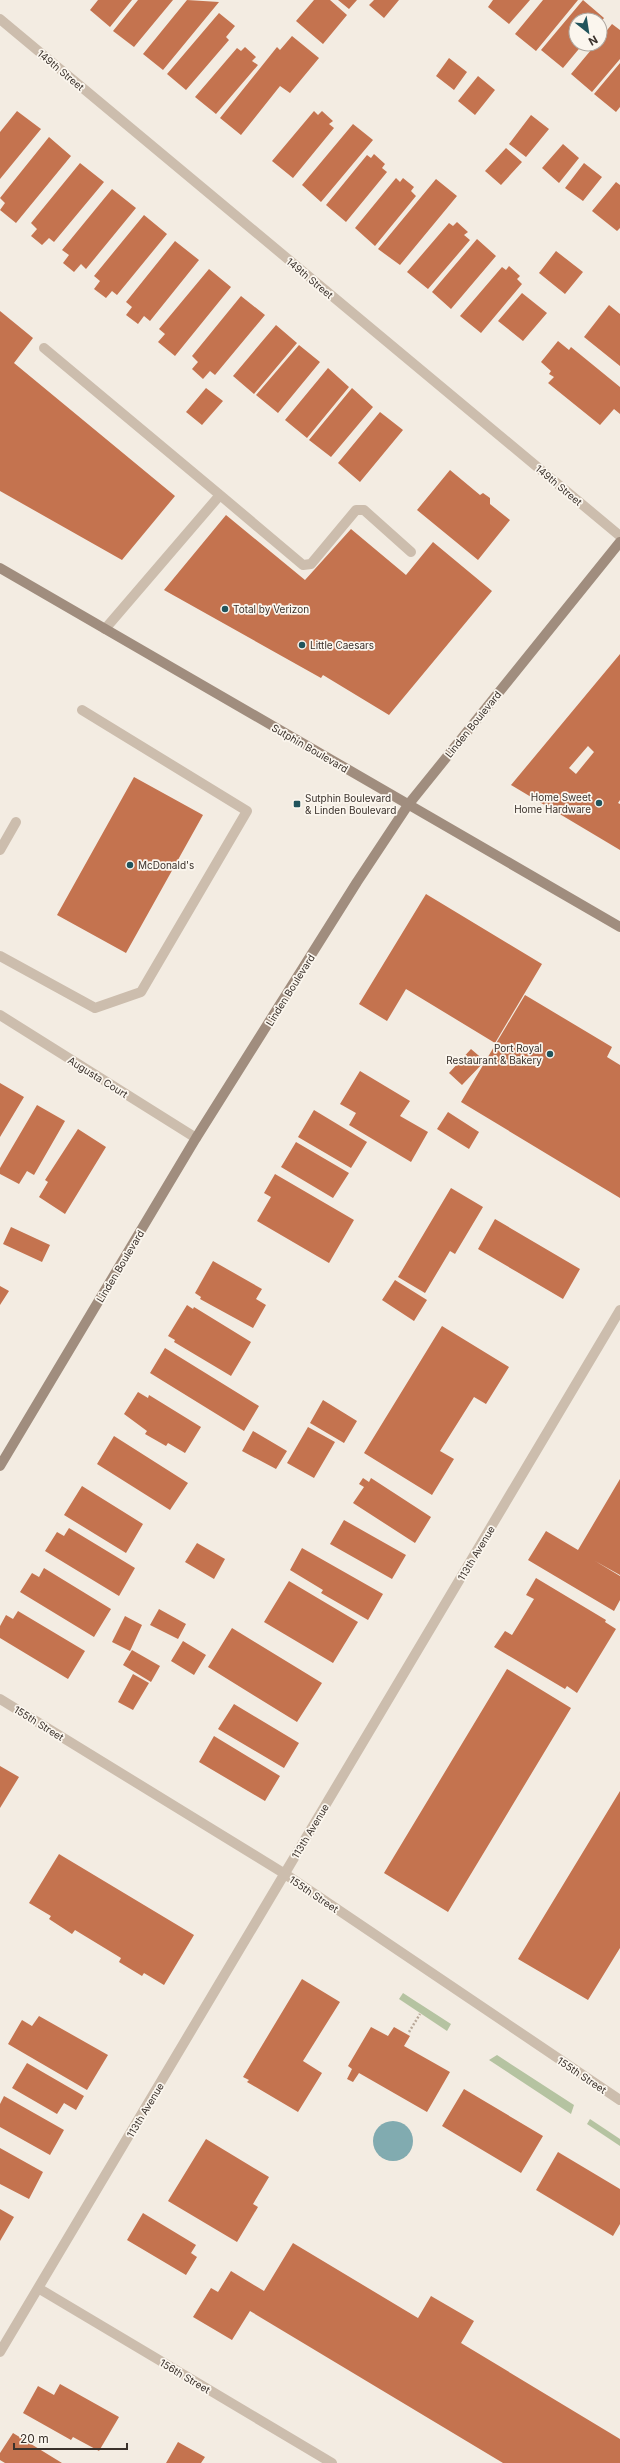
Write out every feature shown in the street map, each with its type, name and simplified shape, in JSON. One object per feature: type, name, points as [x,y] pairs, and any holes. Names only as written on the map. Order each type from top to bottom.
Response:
[{"type":"main road","name":"Linden Boulevard","points":[[1,1463],[196,1138],[357,882],[408,805],[620,542]]},
{"type":"main road","name":"Sutphin Boulevard","points":[[0,568],[620,927]]},
{"type":"street","name":"149th Street","points":[[0,19],[620,536]]},
{"type":"street","points":[[44,348],[303,565],[311,564],[356,510],[360,509],[364,510],[411,552]]},
{"type":"street","points":[[105,629],[220,495]]},
{"type":"street","points":[[0,956],[95,1008],[141,992],[247,811],[82,710]]},
{"type":"street","points":[[0,850],[16,822]]},
{"type":"street","name":"Augusta Court","points":[[0,1015],[196,1138]]},
{"type":"street","name":"113th Avenue","points":[[0,2352],[620,1310]]},
{"type":"street","name":"155th Street","points":[[0,1699],[285,1874],[620,2098]]},
{"type":"street","name":"156th Street","points":[[38,2288],[332,2463]]},
{"type":"path","points":[[409,2032],[420,2014]]},
{"type":"green space","points":[[403,1993],[451,2024],[447,2031],[399,1999]]},
{"type":"green space","points":[[497,2055],[574,2105],[571,2114],[489,2060]]},
{"type":"green space","points":[[590,2119],[620,2139],[620,2146],[587,2124]]},
{"type":"water","points":[[397,2121],[404,2124],[410,2130],[413,2141],[412,2149],[404,2158],[397,2161],[389,2161],[382,2158],[374,2149],[373,2137],[376,2130],[385,2122]]},
{"type":"building","points":[[98,0],[132,0],[110,27],[90,10]]},
{"type":"building","points":[[138,0],[173,0],[134,47],[113,31]]},
{"type":"building","points":[[187,0],[219,2],[163,70],[143,54]]},
{"type":"building","points":[[314,0],[330,0],[347,15],[323,44],[296,21]]},
{"type":"building","points":[[338,0],[357,0],[349,9]]},
{"type":"building","points":[[374,0],[399,0],[384,18],[369,5]]},
{"type":"building","points":[[493,0],[530,0],[509,24],[488,7]]},
{"type":"building","points":[[543,0],[578,0],[536,51],[515,34]]},
{"type":"building","points":[[583,0],[597,12],[573,12]]},
{"type":"building","points":[[219,13],[235,26],[226,37],[229,40],[186,90],[167,74]]},
{"type":"building","points":[[568,18],[568,52],[576,52],[563,68],[541,50]]},
{"type":"building","points":[[612,24],[620,30],[620,59],[592,92],[571,74],[589,52],[608,52],[608,29]]},
{"type":"building","points":[[292,36],[319,58],[290,93],[280,86],[241,135],[220,118],[277,47],[280,50]]},
{"type":"building","points":[[245,47],[256,57],[252,61],[258,65],[216,114],[195,97],[237,48],[241,51]]},
{"type":"building","points":[[449,58],[467,72],[454,90],[436,76]]},
{"type":"building","points":[[620,63],[620,107],[616,112],[594,94]]},
{"type":"building","points":[[478,76],[495,90],[475,115],[458,101]]},
{"type":"building","points":[[17,111],[41,129],[0,179],[0,132]]},
{"type":"building","points":[[314,111],[318,115],[322,111],[333,121],[329,124],[334,128],[293,178],[272,161]]},
{"type":"building","points":[[531,115],[549,129],[526,157],[509,144]]},
{"type":"building","points":[[353,124],[373,140],[321,202],[302,185]]},
{"type":"building","points":[[49,137],[71,156],[16,223],[0,210],[5,203],[0,198]]},
{"type":"building","points":[[563,144],[579,158],[559,183],[542,168]]},
{"type":"building","points":[[506,148],[522,162],[501,185],[485,171]]},
{"type":"building","points":[[374,154],[385,164],[382,168],[387,172],[346,222],[326,205],[367,155],[371,158]]},
{"type":"building","points":[[80,163],[104,182],[54,242],[49,238],[42,245],[31,236],[37,229],[31,223]]},
{"type":"building","points":[[584,163],[602,177],[583,201],[565,188]]},
{"type":"building","points":[[396,178],[400,182],[403,178],[414,187],[411,191],[416,196],[375,246],[355,228]]},
{"type":"building","points":[[436,179],[457,196],[400,265],[378,249]]},
{"type":"building","points":[[616,182],[620,185],[620,228],[617,231],[592,211]]},
{"type":"building","points":[[112,189],[136,208],[86,269],[81,264],[74,272],[63,263],[69,255],[62,250]]},
{"type":"building","points":[[144,215],[167,234],[117,295],[112,291],[106,298],[94,289],[100,281],[94,276]]},
{"type":"building","points":[[457,222],[468,232],[464,235],[470,240],[428,289],[407,272],[449,223],[453,226]]},
{"type":"building","points":[[477,239],[496,256],[451,309],[432,292]]},
{"type":"building","points":[[175,241],[199,260],[150,321],[144,316],[138,324],[126,315],[132,307],[126,302]]},
{"type":"building","points":[[556,251],[583,272],[565,294],[539,273]]},
{"type":"building","points":[[509,266],[520,276],[517,279],[522,284],[481,333],[460,316],[502,267],[506,270]]},
{"type":"building","points":[[209,269],[231,287],[175,356],[158,342],[165,334],[159,329]]},
{"type":"building","points":[[522,293],[547,313],[523,341],[498,321]]},
{"type":"building","points":[[241,296],[265,315],[215,375],[210,371],[203,379],[192,369],[198,362],[192,356]]},
{"type":"building","points":[[609,305],[620,314],[620,366],[584,337]]},
{"type":"building","points":[[0,311],[33,338],[14,363],[175,496],[122,560],[0,491]]},
{"type":"building","points":[[276,325],[297,343],[254,394],[233,376]]},
{"type":"building","points":[[558,341],[569,350],[571,347],[620,387],[620,414],[614,409],[600,425],[548,383],[554,377],[549,374],[551,371],[541,362]]},
{"type":"building","points":[[299,345],[320,362],[278,413],[256,395]]},
{"type":"building","points":[[328,368],[349,387],[307,438],[285,420]]},
{"type":"building","points":[[206,388],[223,401],[202,425],[186,412]]},
{"type":"building","points":[[352,388],[373,407],[331,457],[309,440]]},
{"type":"building","points":[[380,412],[403,430],[360,482],[338,463]]},
{"type":"building","points":[[450,470],[480,495],[483,493],[490,498],[490,504],[510,520],[478,560],[417,510]]},
{"type":"building","points":[[226,515],[305,580],[351,529],[406,575],[433,542],[492,591],[389,715],[323,675],[321,678],[164,590]]},
{"type":"building","points":[[620,654],[620,800],[618,803],[620,804],[620,850],[511,785]],"holes":[[[588,746],[594,752],[576,774],[569,768]]]},
{"type":"building","name":"McDonald's","points":[[134,777],[203,815],[126,953],[57,915]]},
{"type":"building","points":[[426,894],[542,964],[495,1043],[406,989],[387,1021],[359,1004]]},
{"type":"building","points":[[525,995],[612,1047],[607,1057],[620,1065],[620,1198],[461,1102]]},
{"type":"building","points":[[471,1049],[485,1061],[462,1085],[449,1073]]},
{"type":"building","points":[[360,1071],[410,1101],[400,1116],[428,1132],[411,1162],[349,1125],[356,1113],[340,1104]]},
{"type":"building","points":[[0,1083],[24,1097],[0,1137]]},
{"type":"building","points":[[37,1105],[65,1121],[34,1175],[27,1171],[19,1184],[0,1174],[0,1168]]},
{"type":"building","points":[[314,1110],[367,1142],[351,1168],[298,1137]]},
{"type":"building","points":[[448,1112],[479,1132],[469,1149],[437,1129]]},
{"type":"building","points":[[78,1129],[106,1147],[65,1214],[39,1197],[48,1182],[45,1180]]},
{"type":"building","points":[[296,1142],[349,1173],[333,1198],[281,1167]]},
{"type":"building","points":[[275,1174],[354,1220],[329,1263],[257,1221],[271,1197],[264,1193]]},
{"type":"building","points":[[451,1188],[483,1207],[455,1254],[450,1251],[425,1293],[398,1277]]},
{"type":"building","points":[[495,1219],[580,1269],[563,1299],[478,1249]]},
{"type":"building","points":[[11,1227],[50,1245],[42,1262],[3,1244]]},
{"type":"building","points":[[213,1261],[262,1289],[256,1299],[266,1305],[253,1328],[200,1299],[201,1297],[195,1293]]},
{"type":"building","points":[[395,1280],[427,1300],[414,1321],[382,1300]]},
{"type":"building","points":[[0,1286],[9,1291],[0,1305]]},
{"type":"building","points":[[187,1305],[193,1309],[194,1307],[251,1342],[231,1376],[174,1342],[175,1340],[168,1336]]},
{"type":"building","points":[[442,1326],[509,1367],[486,1404],[474,1397],[440,1451],[454,1459],[432,1495],[364,1453]]},
{"type":"building","points":[[165,1348],[259,1406],[244,1431],[150,1373]]},
{"type":"building","points":[[138,1392],[148,1398],[149,1395],[201,1427],[185,1453],[168,1443],[166,1446],[145,1434],[147,1431],[124,1414]]},
{"type":"building","points":[[323,1400],[357,1421],[344,1443],[310,1423]]},
{"type":"building","points":[[308,1427],[335,1442],[314,1478],[287,1463]]},
{"type":"building","points":[[253,1431],[287,1451],[276,1469],[242,1451]]},
{"type":"building","points":[[114,1436],[188,1483],[170,1510],[97,1464]]},
{"type":"building","points":[[363,1478],[369,1482],[371,1478],[431,1517],[415,1543],[353,1503],[364,1487],[359,1484]]},
{"type":"building","points":[[620,1479],[620,1575],[595,1561],[620,1576],[620,1600],[614,1611],[528,1560],[546,1531],[578,1550]]},
{"type":"building","points":[[82,1486],[143,1524],[126,1553],[64,1515]]},
{"type":"building","points":[[344,1520],[406,1555],[392,1579],[330,1544]]},
{"type":"building","points":[[69,1528],[135,1568],[119,1596],[45,1551],[57,1532],[64,1536]]},
{"type":"building","points":[[197,1543],[225,1559],[214,1579],[185,1562]]},
{"type":"building","points":[[302,1548],[383,1594],[368,1620],[321,1593],[323,1590],[290,1570]]},
{"type":"building","points":[[44,1568],[111,1609],[94,1637],[20,1592],[32,1573],[39,1577]]},
{"type":"building","points":[[536,1578],[606,1620],[605,1622],[616,1629],[577,1693],[567,1686],[565,1689],[494,1647],[505,1631],[512,1635],[534,1599],[526,1595]]},
{"type":"building","points":[[289,1581],[358,1622],[333,1663],[264,1622]]},
{"type":"building","points":[[159,1609],[186,1624],[178,1639],[150,1625]]},
{"type":"building","points":[[18,1611],[85,1651],[68,1679],[0,1638],[0,1626],[6,1615],[13,1619]]},
{"type":"building","points":[[125,1616],[142,1625],[130,1651],[112,1642]]},
{"type":"building","points":[[232,1628],[322,1683],[297,1722],[208,1667]]},
{"type":"building","points":[[183,1641],[206,1655],[194,1675],[171,1661]]},
{"type":"building","points":[[132,1650],[160,1666],[151,1682],[123,1665]]},
{"type":"building","points":[[507,1669],[571,1708],[448,1912],[384,1873]]},
{"type":"building","points":[[133,1674],[149,1683],[133,1710],[118,1702]]},
{"type":"building","points":[[234,1704],[299,1743],[284,1768],[218,1729]]},
{"type":"building","points":[[214,1736],[280,1776],[265,1801],[199,1762]]},
{"type":"building","points":[[0,1766],[19,1777],[0,1808]]},
{"type":"building","points":[[620,1791],[620,1948],[588,2000],[518,1959]]},
{"type":"building","points":[[59,1854],[194,1935],[164,1985],[144,1973],[142,1976],[119,1962],[121,1958],[75,1930],[72,1934],[49,1919],[51,1916],[29,1903]]},
{"type":"building","points":[[302,1979],[340,2002],[303,2061],[322,2073],[298,2112],[247,2082],[249,2080],[243,2077]]},
{"type":"building","points":[[39,2016],[108,2055],[87,2090],[8,2044],[22,2020],[32,2026]]},
{"type":"building","points":[[371,2027],[388,2036],[394,2027],[410,2036],[404,2046],[450,2072],[427,2112],[359,2073],[353,2082],[347,2079],[352,2069],[348,2066]]},
{"type":"building","points":[[27,2063],[84,2096],[76,2110],[64,2103],[57,2114],[12,2088]]},
{"type":"building","points":[[464,2089],[543,2136],[521,2173],[442,2126]]},
{"type":"building","points":[[4,2096],[64,2130],[50,2155],[0,2127],[0,2104]]},
{"type":"building","points":[[206,2139],[269,2177],[253,2204],[258,2207],[237,2242],[168,2201]]},
{"type":"building","points":[[0,2148],[43,2172],[29,2199],[0,2184]]},
{"type":"building","points":[[558,2152],[620,2189],[620,2224],[613,2236],[536,2190]]},
{"type":"building","points":[[0,2209],[14,2217],[0,2241]]},
{"type":"building","points":[[143,2213],[196,2245],[191,2253],[197,2257],[186,2275],[127,2240]]},
{"type":"building","points":[[293,2243],[418,2318],[431,2296],[474,2321],[461,2343],[620,2439],[620,2463],[503,2463],[250,2311],[232,2340],[193,2317],[211,2288],[218,2292],[231,2271],[264,2291]]},
{"type":"building","points":[[60,2384],[119,2417],[99,2451],[73,2437],[71,2440],[23,2413],[38,2386],[54,2395]]},
{"type":"building","points":[[13,2433],[62,2463],[5,2463],[0,2460],[0,2453]]},
{"type":"building","points":[[178,2442],[205,2457],[201,2463],[166,2463]]},
{"type":"place","name":"Total by Verizon","points":[[225,609]]},
{"type":"place","name":"Little Caesars","points":[[302,645]]},
{"type":"place","name":"Home Sweet Home Hardware","points":[[599,803]]},
{"type":"place","name":"Sutphin Boulevard & Linden Boulevard","points":[[297,804]]},
{"type":"place","name":"McDonald's","points":[[130,865]]},
{"type":"place","name":"Port Royal Restaurant & Bakery","points":[[550,1054]]}]
